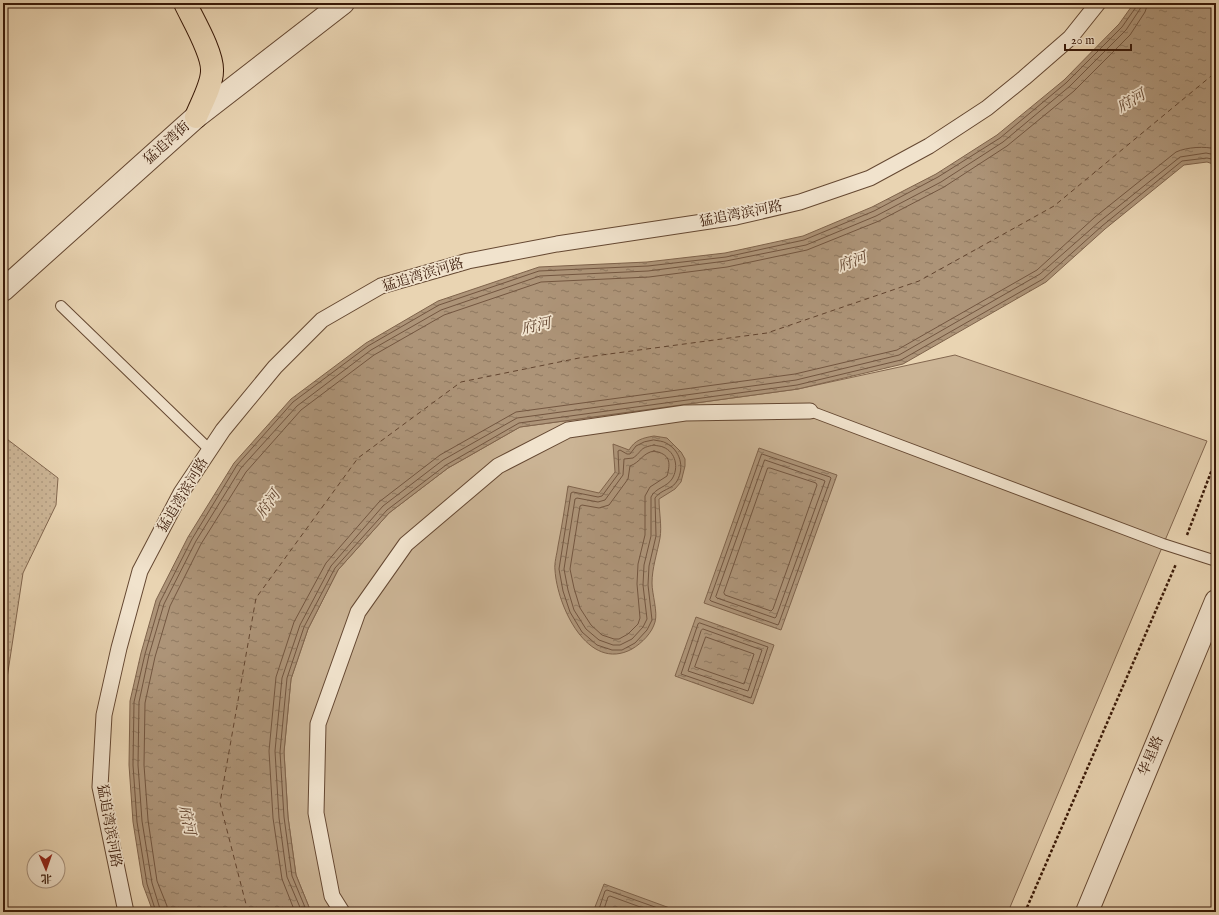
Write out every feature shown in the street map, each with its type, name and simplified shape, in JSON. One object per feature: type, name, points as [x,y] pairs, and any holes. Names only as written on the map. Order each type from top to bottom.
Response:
[{"type":"main road","points":[[185,3],[210,54],[212,71],[208,88],[196,117]]},
{"type":"street","name":"猛追湾滨河路","points":[[126,912],[100,787],[104,715],[119,648],[140,571],[179,496],[223,430],[275,367],[322,320],[381,286],[468,261],[557,244],[736,217],[800,202],[870,178],[929,146],[987,108],[1070,38],[1098,3]]},
{"type":"street","name":"猛追湾街","points":[[3,290],[196,117],[341,4]]},
{"type":"street","points":[[342,912],[332,896],[316,813],[318,724],[358,612],[406,544],[498,466],[568,430],[685,413],[810,411]]},
{"type":"street","name":"华星路","points":[[1086,912],[1216,601]]},
{"type":"lane","points":[[61,306],[210,450]]},
{"type":"lane","points":[[810,411],[1182,550],[1216,561]]},
{"type":"path","points":[[1026,912],[1182,550],[1216,459]]},
{"type":"shaded area","points":[[955,355],[1207,441],[1008,912],[311,912],[296,875],[288,817],[284,752],[291,679],[308,629],[338,570],[389,513],[448,468],[520,427],[798,389]]},
{"type":"shaded area","points":[[3,436],[58,478],[56,505],[23,573],[4,698],[3,698]]},
{"type":"water","name":"府河","points":[[1134,3],[1216,3],[1216,165],[1207,162],[1184,165],[1105,229],[1046,282],[903,364],[798,389],[520,427],[448,468],[389,513],[338,570],[308,629],[291,679],[284,752],[288,817],[296,875],[311,912],[153,912],[143,885],[133,822],[129,765],[130,701],[141,653],[156,600],[188,537],[234,463],[291,399],[366,343],[438,301],[539,267],[647,262],[725,253],[803,236],[872,207],[936,174],[997,135],[1064,80],[1119,24]]},
{"type":"water","points":[[654,436],[667,438],[681,452],[685,459],[681,482],[675,489],[659,499],[661,533],[652,577],[656,618],[652,630],[632,649],[616,654],[602,652],[589,644],[578,632],[569,617],[557,585],[555,564],[568,486],[599,493],[615,472],[613,444],[629,450],[639,440]]},
{"type":"water","points":[[759,448],[837,475],[781,630],[704,603]]},
{"type":"water","points":[[696,617],[774,645],[753,704],[675,676]]},
{"type":"water","points":[[604,884],[678,911],[593,912]]},
{"type":"ferry route","points":[[248,912],[220,803],[256,598],[358,458],[461,382],[579,358],[767,333],[919,281],[1054,206],[1216,72]]}]
